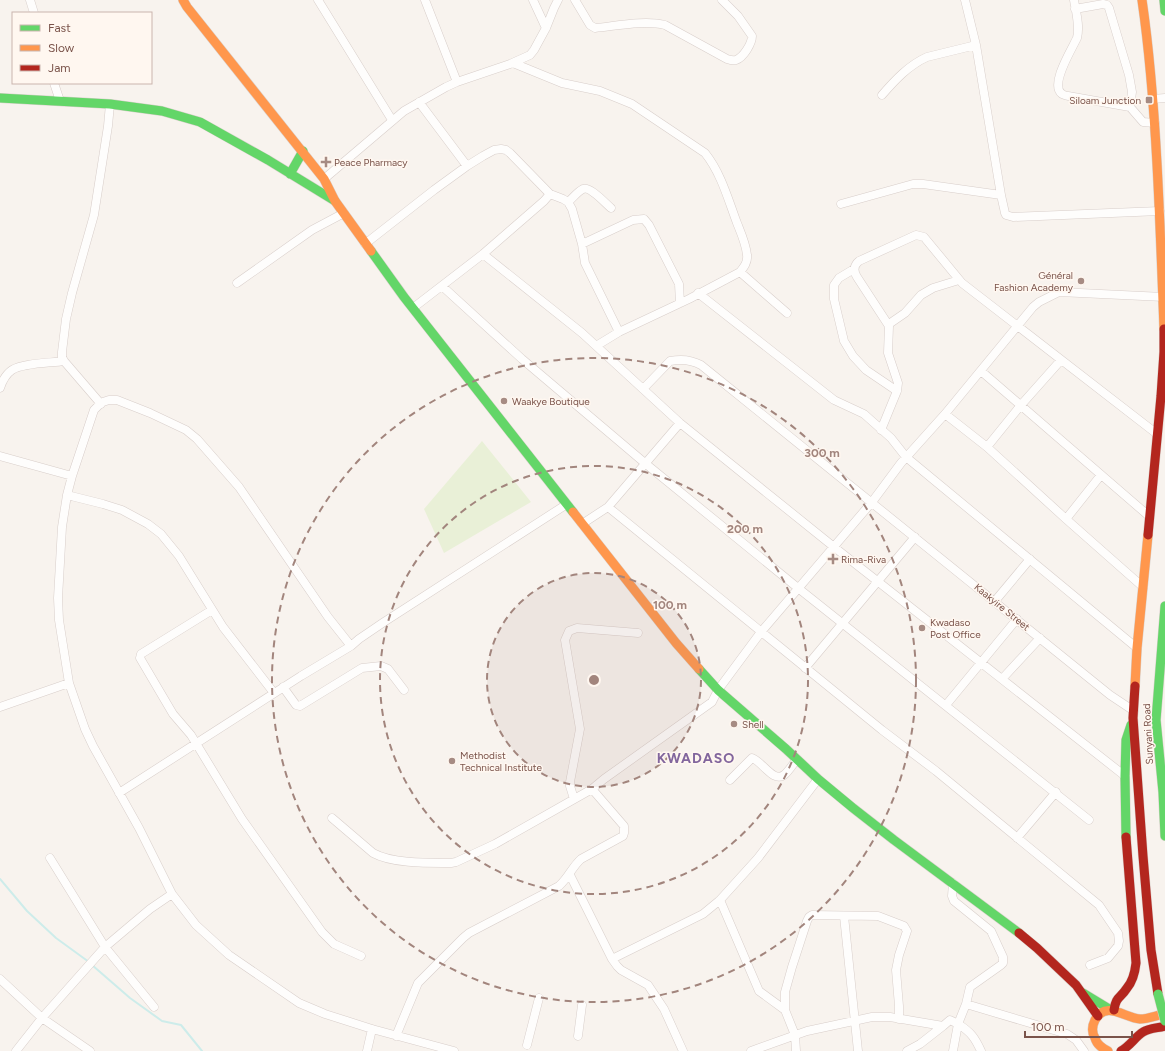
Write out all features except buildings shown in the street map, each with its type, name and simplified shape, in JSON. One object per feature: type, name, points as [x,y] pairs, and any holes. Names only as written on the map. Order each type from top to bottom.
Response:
[{"type":"street","points":[[30,0],[34,12]]},
{"type":"street","points":[[183,0],[324,179],[335,201],[413,308],[676,642],[718,690],[853,808],[1009,925],[1042,953],[1076,985],[1098,1016]]},
{"type":"street","points":[[318,0],[392,120]]},
{"type":"street","points":[[425,0],[457,82]]},
{"type":"street","points":[[533,0],[546,28]]},
{"type":"street","points":[[324,179],[404,110],[457,82],[513,63],[530,55],[546,28],[558,0]]},
{"type":"street","points":[[575,0],[590,25],[595,28],[658,23],[665,25],[727,59],[735,60],[740,58],[750,45],[752,36],[738,16],[722,0]]},
{"type":"street","points":[[965,0],[976,45],[1001,195],[1006,215],[1013,217],[1160,211]]},
{"type":"street","points":[[1142,0],[1154,99],[1164,297],[1164,353],[1158,434],[1137,648],[1134,715],[1143,856],[1152,950],[1158,994],[1165,1022]]},
{"type":"street","points":[[1164,0],[1165,11]]},
{"type":"street","points":[[1130,107],[1132,92],[1129,75],[1109,8],[1107,5],[1103,4],[1075,4],[1078,33],[1059,76],[1057,84],[1059,91],[1068,96],[1130,107],[1143,122],[1155,123]]},
{"type":"street","points":[[882,95],[899,76],[921,59],[976,45]]},
{"type":"street","points":[[513,63],[562,83],[600,91],[632,104],[705,152],[714,164],[726,191],[744,242],[748,257],[740,272],[619,332],[596,346]]},
{"type":"street","points":[[54,84],[60,101]]},
{"type":"street","points":[[0,98],[110,104],[162,111],[200,122],[335,201]]},
{"type":"street","points":[[1154,99],[1165,98]]},
{"type":"street","points":[[419,102],[467,166]]},
{"type":"street","points":[[101,404],[64,361],[62,352],[66,318],[94,215],[110,104]]},
{"type":"street","points":[[365,244],[467,166],[494,150],[506,150],[550,194],[563,198],[568,202],[572,209],[582,244],[583,256],[588,270],[619,332]]},
{"type":"street","points":[[290,174],[303,151]]},
{"type":"street","points":[[841,204],[913,184],[924,184],[1001,195]]},
{"type":"street","points":[[568,202],[585,188],[590,190],[611,208]]},
{"type":"street","points":[[413,308],[483,254],[544,201],[550,194]]},
{"type":"street","points":[[237,283],[312,230],[344,213]]},
{"type":"street","points":[[582,244],[633,220],[641,218],[644,219],[650,225],[679,284],[680,303]]},
{"type":"street","points":[[881,430],[897,391],[898,383],[888,353],[890,329],[889,324],[854,273],[854,268],[859,260],[916,235],[924,237],[959,280],[1158,434]]},
{"type":"street","points":[[483,254],[582,333],[680,423],[877,582],[1125,776]]},
{"type":"street","points":[[854,268],[839,278],[834,285],[834,299],[844,341],[853,356],[866,370],[897,391]]},
{"type":"street","points":[[740,272],[788,313]]},
{"type":"street","points":[[889,324],[905,313],[921,295],[933,288],[959,280]]},
{"type":"street","points":[[442,286],[528,364],[646,464],[798,588],[1056,792],[1089,820]]},
{"type":"street","points":[[332,818],[373,853],[380,857],[398,861],[451,863],[495,844],[592,788],[712,702],[718,690],[762,632],[872,502],[906,457],[945,414],[1033,307],[1039,302],[1059,292],[1164,297]]},
{"type":"street","points":[[698,293],[834,400],[864,414],[891,438],[906,457],[1137,648]]},
{"type":"street","name":"Kaakyire Street","points":[[643,389],[670,361],[676,360],[701,364],[1134,715]]},
{"type":"street","points":[[987,447],[1021,405],[1061,360]]},
{"type":"street","points":[[0,388],[3,380],[10,371],[20,366],[64,361]]},
{"type":"street","points":[[981,371],[1150,517]]},
{"type":"street","points":[[351,646],[324,611],[239,487],[197,439],[186,430],[116,400],[109,400],[94,410],[72,476],[67,495],[62,527],[58,598],[59,620],[69,683],[88,735],[145,840],[172,894],[196,925],[229,955],[299,1004],[372,1030],[454,1051]]},
{"type":"street","points":[[945,414],[987,447],[1066,520],[1143,587]]},
{"type":"street","points":[[582,524],[608,507],[680,423]]},
{"type":"street","points":[[0,456],[72,476]]},
{"type":"street","points":[[1066,520],[1101,475]]},
{"type":"street","points":[[67,495],[122,510],[148,524],[161,534],[179,556],[223,627],[274,693]]},
{"type":"street","points":[[119,793],[274,693],[351,646],[384,622],[567,504]]},
{"type":"street","points":[[608,507],[1099,905],[1118,933],[1119,941],[1118,946],[1108,958],[1090,965]]},
{"type":"street","points":[[805,668],[915,537]]},
{"type":"street","points":[[994,601],[1030,559]]},
{"type":"street","name":"Sunyani Road","points":[[1165,606],[1156,720],[1165,836]]},
{"type":"street","points":[[212,610],[141,654],[140,657],[173,714],[191,735],[242,819],[322,932],[334,944],[361,956]]},
{"type":"street","points":[[946,705],[1016,619]]},
{"type":"street","points":[[574,799],[570,782],[580,729],[565,640],[569,631],[577,628],[638,633]]},
{"type":"street","points":[[1002,679],[1040,638]]},
{"type":"street","points":[[283,688],[296,705],[300,706],[362,668],[381,666],[388,669],[404,690]]},
{"type":"street","points":[[0,707],[69,683]]},
{"type":"street","points":[[1113,1010],[1115,1001],[1127,990],[1136,971],[1126,840],[1125,776],[1126,740],[1134,715]]},
{"type":"street","points":[[730,780],[752,758],[757,759],[774,776],[780,777],[784,775],[797,759]]},
{"type":"street","points":[[612,959],[703,914],[720,900],[758,858],[818,779]]},
{"type":"street","points":[[396,1036],[418,983],[463,938],[469,933],[559,886],[566,880],[576,863],[581,859],[623,836],[624,826],[592,788]]},
{"type":"street","points":[[1017,838],[1056,792]]},
{"type":"street","points":[[50,858],[106,947],[154,1007]]},
{"type":"street","points":[[570,875],[612,959],[621,970],[648,985],[664,1009],[683,1051]]},
{"type":"street","points":[[953,883],[952,896],[954,901],[991,931],[1004,959],[1001,965],[970,987],[966,1004],[958,1024],[953,1051]]},
{"type":"street","points":[[16,1051],[42,1018],[106,947],[150,909],[172,894]]},
{"type":"street","points":[[720,900],[759,991],[786,1010]]},
{"type":"street","points":[[796,1051],[795,1035],[786,1010],[785,992],[809,917],[815,914],[878,916],[904,926],[906,931],[896,970],[899,1019]]},
{"type":"street","points":[[844,916],[858,1051]]},
{"type":"street","points":[[0,979],[42,1018],[90,1051]]},
{"type":"street","points":[[1081,992],[1113,1010],[1136,1018],[1142,1019],[1165,1014]]},
{"type":"street","points":[[527,1045],[539,998]]},
{"type":"street","points":[[966,1004],[1067,1034],[1076,1040],[1084,1051]]},
{"type":"street","points":[[578,1036],[582,1005]]},
{"type":"street","points":[[1107,1051],[1098,1045],[1093,1036],[1093,1025],[1098,1016],[1103,1012],[1113,1010]]},
{"type":"street","points":[[751,1051],[795,1035],[872,1017],[890,1017],[943,1026]]},
{"type":"street","points":[[907,1051],[920,1044],[950,1020],[968,1030],[982,1051]]},
{"type":"street","points":[[1121,1051],[1144,1031],[1165,1026]]},
{"type":"street","points":[[367,1051],[372,1030]]},
{"type":"green space","points":[[482,441],[531,502],[444,553],[424,509]]},
{"type":"waterway","points":[[0,879],[27,911],[56,938],[89,962]]},
{"type":"waterway","points":[[92,965],[130,998],[162,1021],[181,1025],[202,1051]]},
{"type":"traffic: fast","points":[[1164,0],[1165,11]]},
{"type":"traffic: fast","points":[[0,98],[110,104],[162,111],[200,122],[268,160],[335,201]]},
{"type":"traffic: fast","points":[[290,174],[303,151]]},
{"type":"traffic: fast","points":[[371,251],[404,297],[573,512]]},
{"type":"traffic: fast","points":[[1165,606],[1156,720],[1163,792],[1165,836]]},
{"type":"traffic: fast","points":[[699,669],[718,690],[853,808],[1019,933]]},
{"type":"traffic: fast","points":[[1126,837],[1126,740],[1131,725]]},
{"type":"traffic: fast","points":[[1083,993],[1111,1010]]},
{"type":"traffic: fast","points":[[1158,994],[1165,1021]]},
{"type":"traffic: slow","points":[[183,0],[324,179],[335,201],[371,251]]},
{"type":"traffic: slow","points":[[1142,0],[1155,123],[1164,329]]},
{"type":"traffic: slow","points":[[573,512],[676,643],[699,669]]},
{"type":"traffic: slow","points":[[1135,686],[1137,648],[1148,535]]},
{"type":"traffic: slow","points":[[1108,1051],[1098,1044],[1093,1034],[1094,1022],[1099,1014],[1105,1011],[1110,1011],[1140,1019],[1165,1014]]},
{"type":"traffic: jam","points":[[1148,535],[1161,396],[1164,329]]},
{"type":"traffic: jam","points":[[1135,686],[1133,718],[1143,856],[1151,950],[1158,994]]},
{"type":"traffic: jam","points":[[1114,1010],[1117,1000],[1125,992],[1132,979],[1136,963],[1126,837]]},
{"type":"traffic: jam","points":[[1019,933],[1076,985],[1098,1016]]},
{"type":"traffic: jam","points":[[1121,1051],[1143,1032],[1165,1026]]},
{"type":"place","name":"Siloam Junction","points":[[1149,100]]},
{"type":"place","name":"Peace Pharmacy","points":[[326,162]]},
{"type":"place","name":"Général Fashion Academy","points":[[1081,281]]},
{"type":"place","name":"Waakye Boutique","points":[[504,401]]},
{"type":"place","name":"Rima-Riva","points":[[833,559]]},
{"type":"place","name":"Kwadaso Post Office","points":[[922,628]]},
{"type":"place","name":"Shell","points":[[734,724]]},
{"type":"place","name":"Methodist Technical Institute","points":[[452,761]]},
{"type":"district","name":"KWADASO","points":[[696,758]]}]
